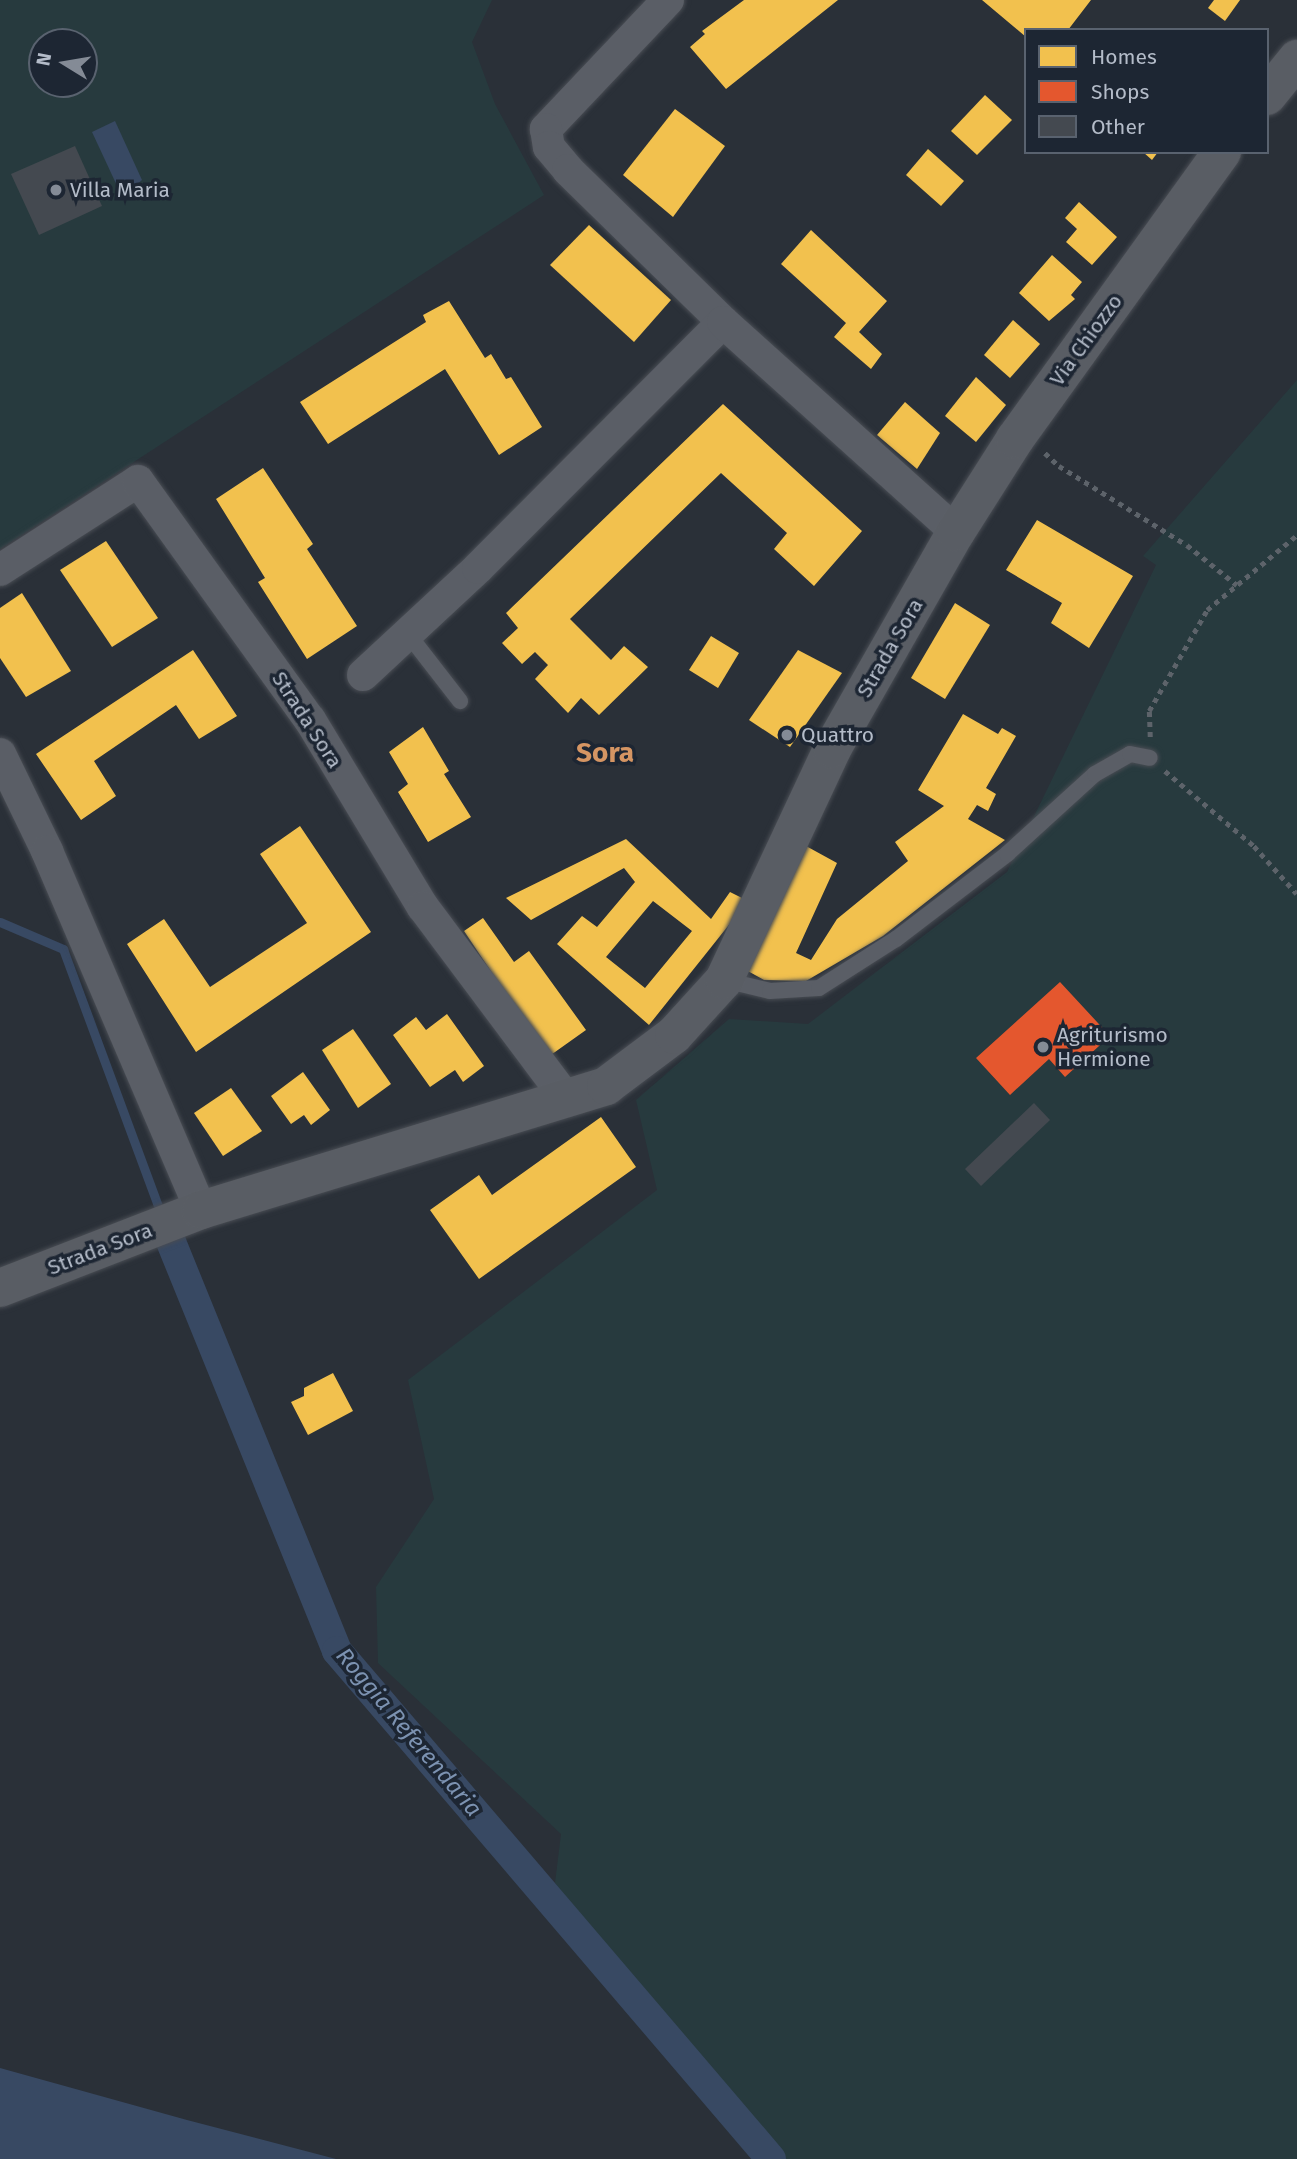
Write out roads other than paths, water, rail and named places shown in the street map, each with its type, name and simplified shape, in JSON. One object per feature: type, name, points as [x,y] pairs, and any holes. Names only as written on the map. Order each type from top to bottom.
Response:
[{"type":"street","points":[[668,0],[546,129],[549,147],[568,170],[723,321],[956,532]]},
{"type":"street","points":[[1269,94],[1297,59]]},
{"type":"street","name":"Via Chiozzo","points":[[956,532],[1022,430],[1221,154]]},
{"type":"street","points":[[363,675],[408,634],[723,321]]},
{"type":"street","name":"Strada Sora","points":[[0,570],[138,481],[310,720],[423,907],[566,1098]]},
{"type":"street","name":"Strada Sora","points":[[0,1288],[201,1210],[606,1086],[674,1035],[724,980],[832,749],[956,532]]},
{"type":"street","points":[[0,754],[47,851],[201,1210]]},
{"type":"lane","points":[[408,634],[460,701]]},
{"type":"lane","points":[[724,980],[770,991],[819,988],[896,939],[985,871],[1095,774],[1130,754],[1150,758]]},
{"type":"water","points":[[115,121],[142,180],[133,188],[119,190],[92,132]]},
{"type":"water","points":[[0,2068],[187,2120],[336,2159],[0,2159]]},
{"type":"waterway","points":[[0,922],[63,949],[158,1206]]},
{"type":"waterway","name":"Roggia Referendaria","points":[[167,1232],[337,1651],[771,2159]]},
{"type":"place","name":"Villa Maria","points":[[56,190]]},
{"type":"place","name":"Quattro","points":[[787,735]]},
{"type":"place","name":"Agriturismo Hermione","points":[[1043,1047]]},
{"type":"district","name":"Sora","points":[[605,753]]}]
